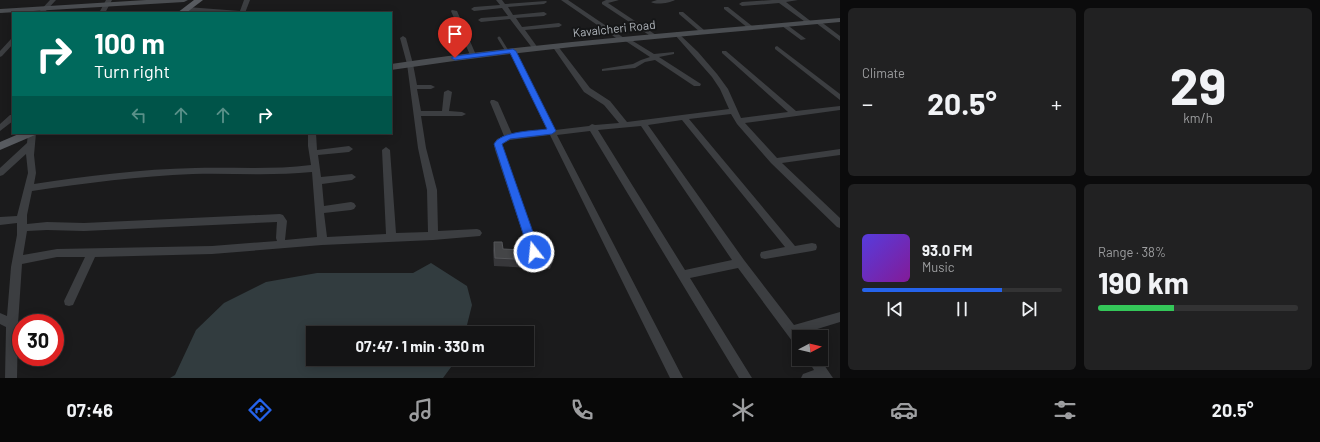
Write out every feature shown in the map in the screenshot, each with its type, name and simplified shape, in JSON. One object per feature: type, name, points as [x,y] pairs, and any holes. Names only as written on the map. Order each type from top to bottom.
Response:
[{"type":"main road","points":[[184,11],[198,0]]},
{"type":"main road","points":[[0,140],[14,134]]},
{"type":"main road","points":[[0,146],[31,137]]},
{"type":"street","points":[[43,11],[53,0]]},
{"type":"street","points":[[0,11],[43,11],[108,3],[184,0]]},
{"type":"street","points":[[242,12],[247,0]]},
{"type":"street","points":[[500,0],[535,48]]},
{"type":"street","points":[[564,0],[623,39],[697,84]]},
{"type":"street","points":[[616,0],[608,1],[604,4],[654,36]]},
{"type":"street","points":[[654,2],[672,0]]},
{"type":"street","points":[[742,4],[779,0],[795,0]]},
{"type":"street","points":[[779,0],[840,40]]},
{"type":"street","points":[[474,9],[544,2]]},
{"type":"street","points":[[103,12],[108,3]]},
{"type":"street","points":[[726,8],[750,27]]},
{"type":"street","points":[[184,11],[213,12]]},
{"type":"street","points":[[454,11],[473,55]]},
{"type":"street","points":[[481,20],[544,14]]},
{"type":"street","points":[[681,14],[702,31]]},
{"type":"street","name":"Kavalcheri Road","points":[[392,67],[535,48],[702,31],[840,20]]},
{"type":"street","points":[[521,29],[559,25]]},
{"type":"street","points":[[784,25],[803,39]]},
{"type":"street","points":[[678,34],[718,79],[732,111],[740,121],[774,160],[840,224]]},
{"type":"street","points":[[403,38],[410,64],[422,148],[432,190],[433,236]]},
{"type":"street","points":[[0,55],[12,41]]},
{"type":"street","points":[[555,46],[586,90],[607,103],[624,124]]},
{"type":"street","points":[[776,48],[840,98]]},
{"type":"street","points":[[510,51],[552,131],[676,378]]},
{"type":"street","points":[[724,52],[794,114]]},
{"type":"street","points":[[604,70],[635,66],[654,57],[672,53]]},
{"type":"street","points":[[413,87],[431,87]]},
{"type":"street","points":[[445,113],[448,92]]},
{"type":"street","points":[[494,102],[509,137]]},
{"type":"street","points":[[740,121],[840,108]]},
{"type":"street","points":[[534,252],[499,150],[498,144],[500,141],[509,137],[552,131],[643,123],[732,111]]},
{"type":"street","points":[[417,114],[462,114]]},
{"type":"street","points":[[682,117],[793,250]]},
{"type":"street","points":[[0,128],[12,118]]},
{"type":"street","points":[[643,123],[740,263],[792,331]]},
{"type":"street","points":[[592,127],[746,378]]},
{"type":"street","points":[[312,134],[322,241]]},
{"type":"street","points":[[0,173],[31,137]]},
{"type":"street","points":[[13,314],[22,223],[32,174],[31,137]]},
{"type":"street","points":[[313,153],[349,149]]},
{"type":"street","points":[[386,150],[391,237]]},
{"type":"street","points":[[774,160],[840,152]]},
{"type":"street","points":[[28,188],[92,179],[195,171],[293,171],[316,168]]},
{"type":"street","points":[[317,181],[352,177]]},
{"type":"street","points":[[320,210],[352,206]]},
{"type":"street","points":[[0,221],[47,226],[84,227],[280,218],[282,221],[281,238]]},
{"type":"street","points":[[17,261],[57,253],[212,250],[322,241],[476,233]]},
{"type":"street","points":[[766,255],[812,247]]},
{"type":"street","points":[[70,301],[92,253]]},
{"type":"street","points":[[683,275],[740,263]]},
{"type":"street","points":[[810,330],[840,317]]},
{"type":"street","points":[[0,318],[12,324],[11,378]]},
{"type":"street","points":[[808,378],[825,376],[818,366]]},
{"type":"lane","points":[[499,38],[510,51]]},
{"type":"shaded area","points":[[431,263],[467,286],[472,305],[467,326],[306,326],[306,366],[452,366],[443,378],[170,378],[175,375],[196,330],[224,303],[266,282],[317,273],[413,273]]},
{"type":"building","points":[[542,240],[550,240],[553,261],[495,258],[494,242],[502,242],[503,249],[540,251],[539,249],[543,245]]},
{"type":"route","points":[[455,58],[513,51],[552,131],[509,137],[500,141],[498,144],[534,252]]}]
